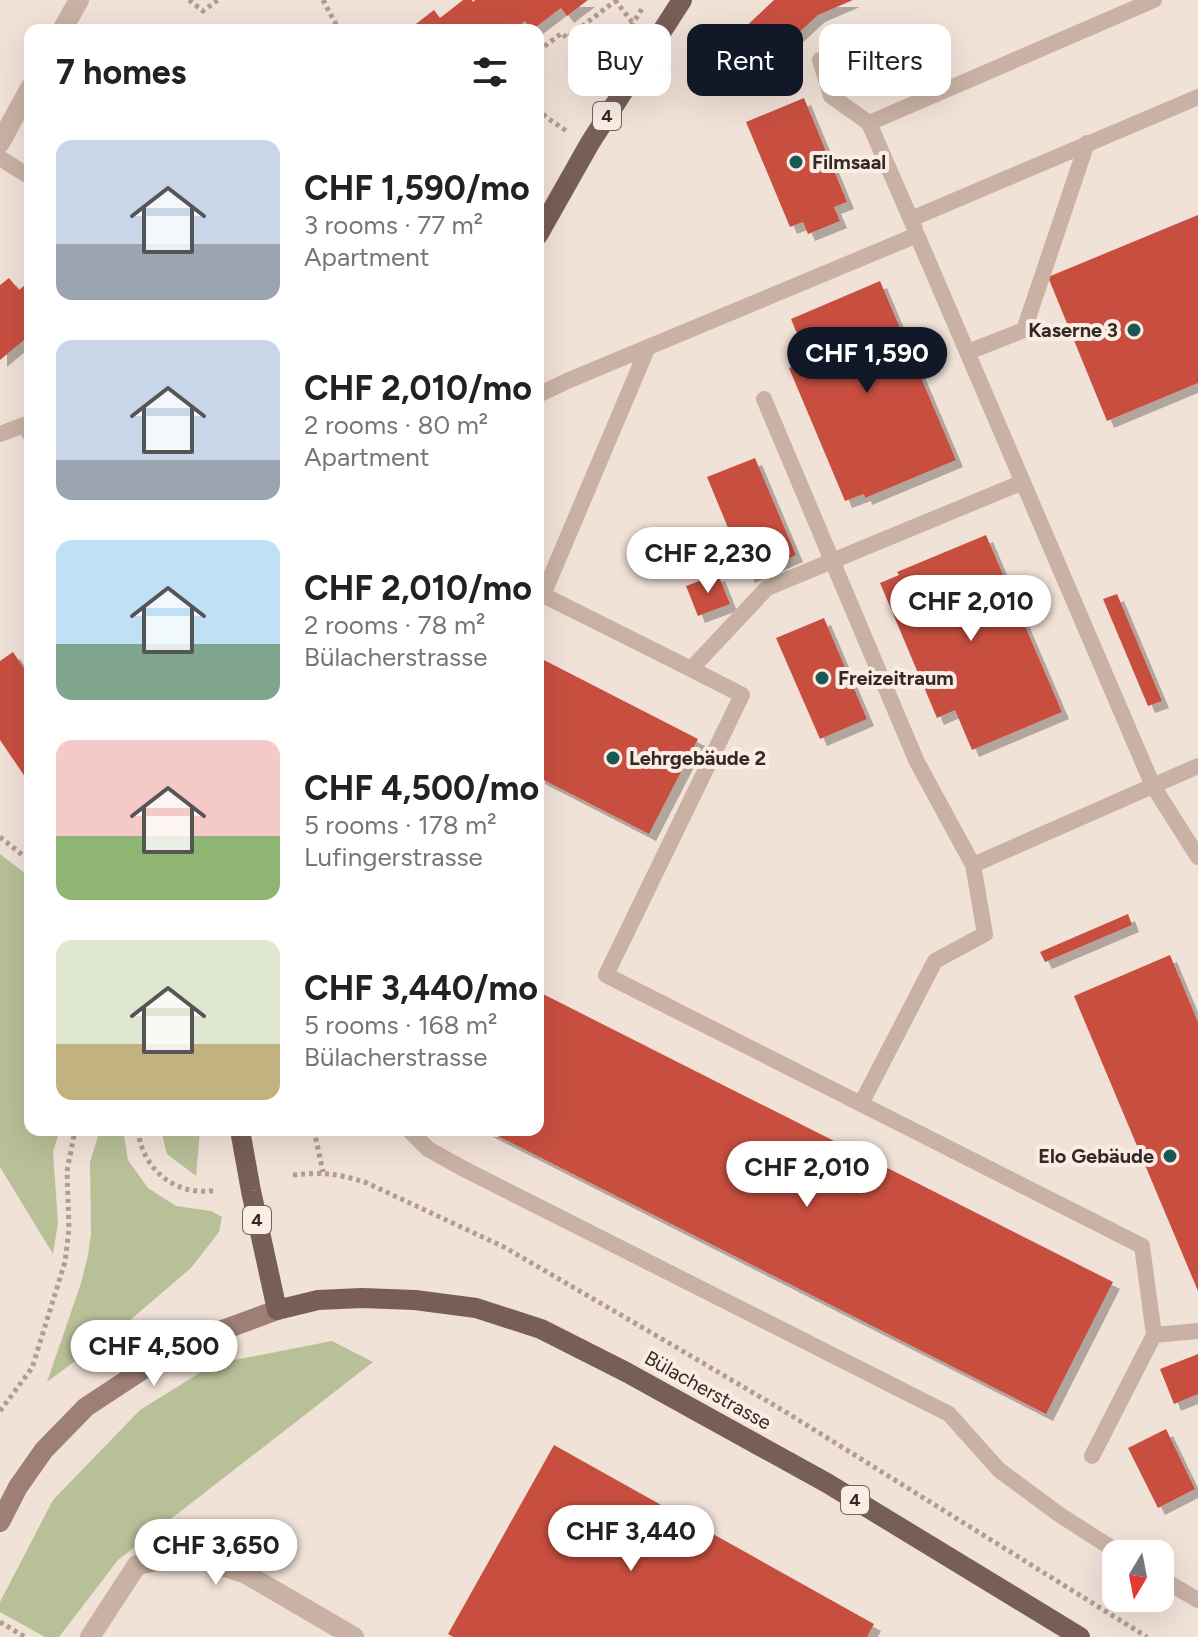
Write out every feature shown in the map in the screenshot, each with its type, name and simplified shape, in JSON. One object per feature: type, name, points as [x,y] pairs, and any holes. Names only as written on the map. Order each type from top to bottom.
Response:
[{"type":"main road","name":"4","points":[[544,224],[590,143],[682,0]]},
{"type":"main road","name":"4","points":[[241,1136],[277,1310]]},
{"type":"main road","name":"Bülacherstrasse","points":[[277,1310],[318,1300],[415,1300],[476,1308],[541,1329],[626,1372],[827,1483],[1080,1637]]},
{"type":"main road","points":[[0,1522],[18,1487],[44,1450],[86,1407],[162,1357],[277,1310]]},
{"type":"street","points":[[65,24],[79,0]]},
{"type":"street","points":[[0,143],[24,99]]},
{"type":"street","points":[[90,1637],[137,1565],[190,1555],[246,1574],[354,1637]]},
{"type":"lane","points":[[869,123],[1154,0]]},
{"type":"lane","points":[[831,96],[869,123],[1153,786],[1198,857]]},
{"type":"lane","points":[[544,392],[914,227],[1087,143],[1198,97]]},
{"type":"lane","points":[[968,352],[1024,330],[1087,143]]},
{"type":"lane","points":[[0,158],[24,173]]},
{"type":"lane","points":[[544,593],[648,347]]},
{"type":"lane","points":[[764,399],[917,762],[973,865],[985,934],[935,961],[861,1104]]},
{"type":"lane","points":[[0,434],[24,425]]},
{"type":"lane","points":[[691,669],[767,588],[1023,482]]},
{"type":"lane","points":[[544,596],[742,695],[606,975],[1142,1246],[1154,1335],[1092,1456]]},
{"type":"lane","points":[[973,865],[1198,766]]},
{"type":"lane","points":[[415,1136],[428,1149],[462,1168],[949,1414],[999,1470],[1102,1542]]},
{"type":"lane","points":[[1154,1335],[1198,1331]]},
{"type":"lane","points":[[1174,1586],[1198,1600]]},
{"type":"path","points":[[189,0],[203,11],[218,0]]},
{"type":"path","points":[[323,0],[336,24]]},
{"type":"path","points":[[544,46],[562,33],[567,38],[615,0],[632,22]]},
{"type":"path","points":[[544,115],[571,133]]},
{"type":"path","points":[[0,837],[24,856]]},
{"type":"path","points":[[0,1411],[32,1368],[65,1262],[69,1229],[67,1171],[74,1136]]},
{"type":"path","points":[[139,1136],[143,1154],[163,1177],[183,1188],[205,1192],[217,1190]]},
{"type":"path","points":[[315,1136],[323,1172]]},
{"type":"path","points":[[293,1175],[323,1172],[367,1183],[504,1247],[784,1411],[1147,1637]]},
{"type":"path","points":[[0,1622],[25,1637]]},
{"type":"green space","points":[[0,854],[24,872],[24,1136],[58,1136],[53,1152],[58,1223],[53,1254],[0,1167]]},
{"type":"green space","points":[[98,1136],[124,1136],[128,1160],[148,1188],[176,1206],[211,1211],[222,1217],[219,1232],[191,1268],[129,1321],[47,1382],[88,1255],[91,1234],[90,1162]]},
{"type":"green space","points":[[162,1136],[199,1136],[196,1176],[167,1154]]},
{"type":"green space","points":[[332,1341],[373,1362],[118,1560],[59,1637],[45,1637],[0,1612],[0,1602],[53,1500],[140,1410],[214,1364]]},
{"type":"building","points":[[463,0],[588,0],[567,16],[561,8],[540,24],[527,24],[525,21],[521,24],[416,24],[434,10],[440,18]]},
{"type":"building","points":[[774,0],[853,0],[818,15],[803,29],[803,24],[748,24]]},
{"type":"building","name":"Filmsaal","points":[[804,98],[847,202],[834,207],[840,221],[808,234],[803,222],[790,227],[746,122]]},
{"type":"building","name":"Kaserne 3","points":[[1198,215],[1198,383],[1107,421],[1048,277]]},
{"type":"building","points":[[9,278],[19,290],[24,286],[24,340],[0,360],[0,285]]},
{"type":"building","points":[[880,281],[956,460],[865,498],[864,494],[845,501],[789,368],[808,360],[791,319]]},
{"type":"building","points":[[755,458],[796,555],[748,576],[707,477]]},
{"type":"building","points":[[986,535],[1062,712],[972,750],[955,710],[937,718],[880,583],[899,575],[897,572]]},
{"type":"building","points":[[718,574],[730,604],[698,616],[686,586]]},
{"type":"building","points":[[1117,594],[1162,701],[1148,706],[1103,599]]},
{"type":"building","name":"Freizeitraum","points":[[824,618],[867,719],[820,739],[776,638]]},
{"type":"building","points":[[13,652],[24,668],[24,775],[0,740],[0,661]]},
{"type":"building","name":"Lehrgebäude 2","points":[[544,660],[698,739],[649,834],[544,780]]},
{"type":"building","points":[[1128,914],[1132,925],[1045,962],[1040,952]]},
{"type":"building","name":"Elo Gebäude","points":[[1170,955],[1198,1022],[1198,1291],[1074,996]]},
{"type":"building","points":[[544,995],[1113,1282],[1046,1414],[498,1136],[544,1136]]},
{"type":"building","points":[[1198,1354],[1198,1394],[1174,1404],[1160,1369]]},
{"type":"building","points":[[1166,1429],[1195,1489],[1158,1508],[1128,1448]]},
{"type":"building","points":[[554,1445],[874,1624],[867,1637],[453,1637],[448,1634]]},
{"type":"place","name":"Filmsaal","points":[[796,162]]},
{"type":"place","name":"Kaserne 3","points":[[1134,330]]},
{"type":"place","name":"Freizeitraum","points":[[822,678]]},
{"type":"place","name":"Lehrgebäude 2","points":[[613,758]]},
{"type":"place","name":"Elo Gebäude","points":[[1170,1156]]}]
